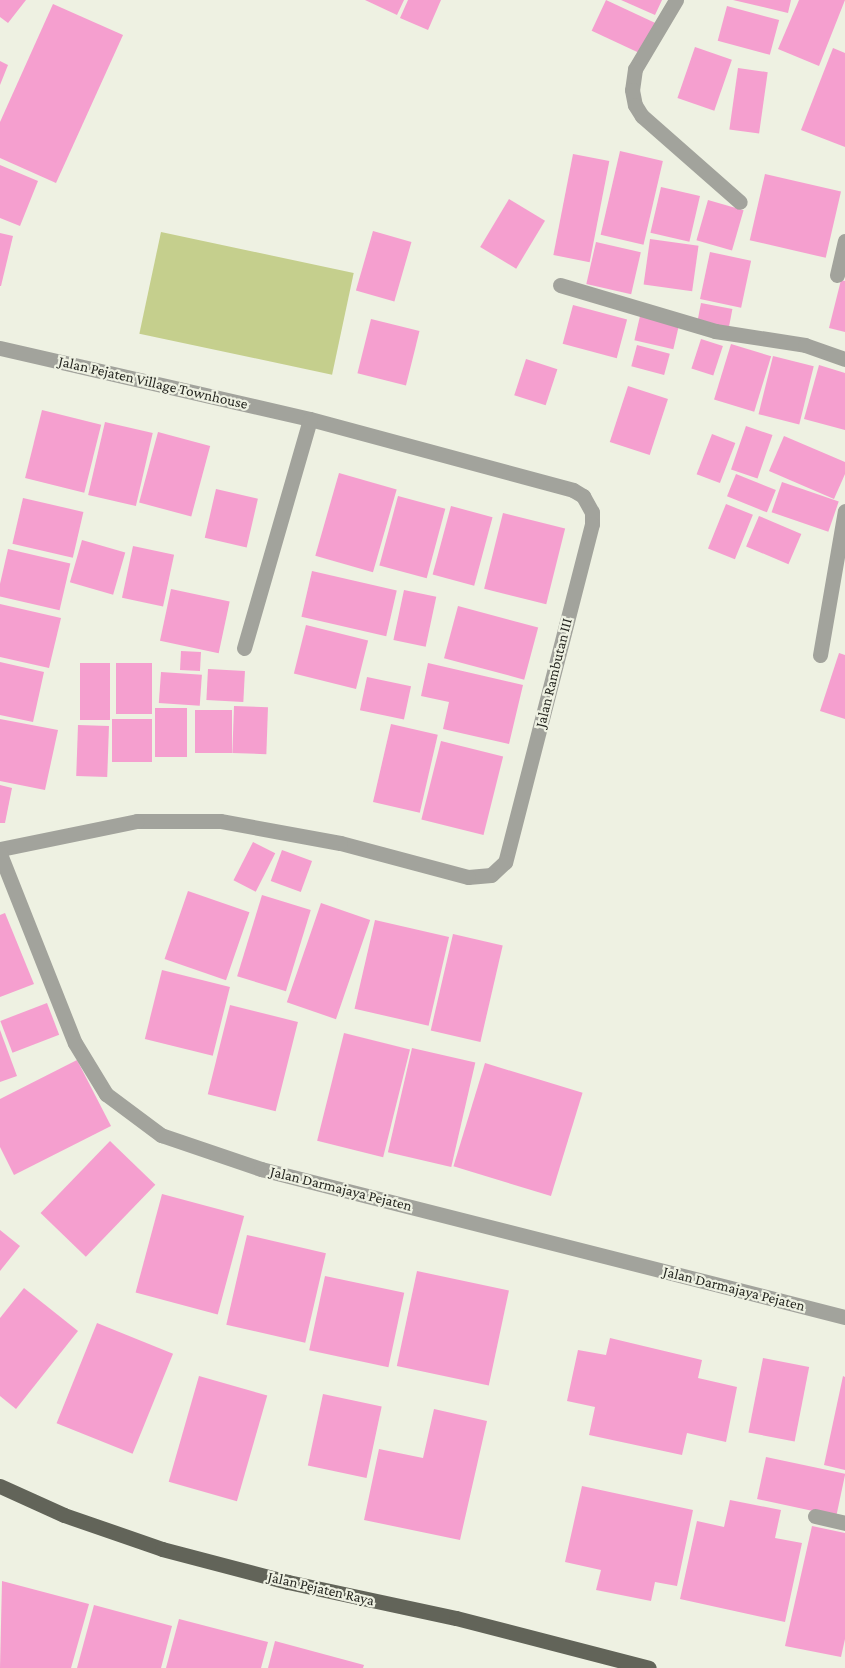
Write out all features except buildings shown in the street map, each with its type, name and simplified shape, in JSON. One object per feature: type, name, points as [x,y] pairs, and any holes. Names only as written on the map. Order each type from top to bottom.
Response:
[{"type":"main road","name":"Jalan Pejaten Raya","points":[[0,1486],[64,1515],[162,1550],[288,1582],[456,1618],[649,1668]]},
{"type":"street","points":[[676,0],[635,70],[632,90],[635,105],[642,116],[740,202]]},
{"type":"street","points":[[836,275],[845,241]]},
{"type":"street","points":[[560,285],[715,331],[805,345],[845,359]]},
{"type":"street","name":"Jalan Pejaten Village Townhouse","points":[[0,349],[310,419],[573,490]]},
{"type":"street","points":[[244,648],[310,419]]},
{"type":"street","name":"Jalan Rambutan III","points":[[0,849],[138,821],[178,819],[220,821],[340,843],[468,877],[491,875],[505,862],[592,524],[588,503],[573,490]]},
{"type":"street","points":[[820,655],[845,511]]},
{"type":"street","name":"Jalan Darmajaya Pejaten","points":[[0,854],[75,1043],[106,1094],[161,1135],[261,1169],[845,1317]]},
{"type":"street","points":[[815,1516],[845,1523]]},
{"type":"green space","points":[[161,232],[354,273],[332,375],[139,334]]}]
